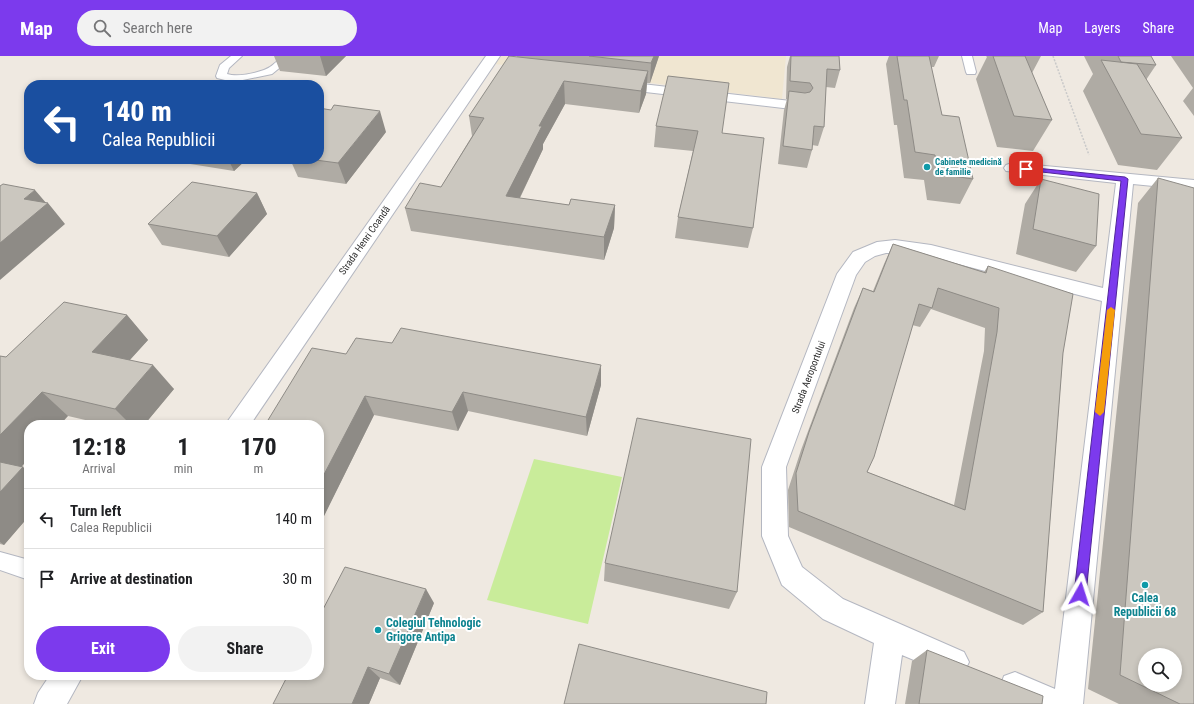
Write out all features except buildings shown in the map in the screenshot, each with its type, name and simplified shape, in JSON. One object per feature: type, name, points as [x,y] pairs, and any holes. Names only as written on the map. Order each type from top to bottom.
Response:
[{"type":"street","name":"Strada Henri Coandă","points":[[241,420],[492,65]]},
{"type":"street","points":[[602,83],[800,106]]},
{"type":"street","points":[[1012,168],[1194,185]]},
{"type":"street","points":[[1068,704],[1125,179]]},
{"type":"street","name":"Strada Aeroportului","points":[[1054,704],[890,635],[833,609],[792,576],[775,536],[774,467],[847,274],[859,256],[878,248],[901,246],[931,251],[1112,297]]},
{"type":"street","points":[[880,704],[890,635]]},
{"type":"street","points":[[49,704],[65,680]]},
{"type":"lane","points":[[237,56],[224,67],[221,76],[233,79],[268,72],[288,56]]},
{"type":"lane","points":[[967,56],[972,72]]},
{"type":"lane","points":[[0,561],[24,568]]},
{"type":"path","points":[[1053,56],[1096,176]]},
{"type":"shaded area","points":[[501,56],[786,56],[782,99],[495,64]]},
{"type":"green space","points":[[534,459],[622,477],[588,624],[487,600]]},
{"type":"slow traffic","points":[[1100,412],[1111,310]]},
{"type":"place","name":"Cabinete medicină de familie","points":[[927,167]]},
{"type":"place","name":"Calea Republicii 68","points":[[1145,585]]},
{"type":"place","name":"Colegiul Tehnologic Grigore Antipa","points":[[378,630]]},
{"type":"route","points":[[1026,169],[1125,179],[1080,594]]}]
